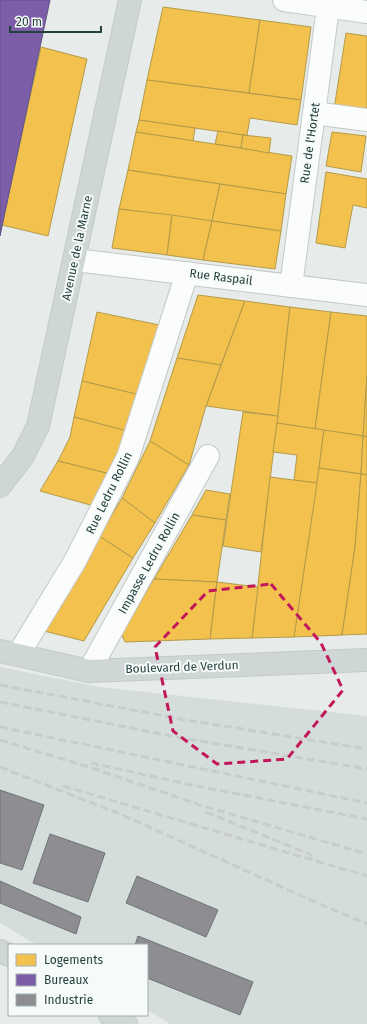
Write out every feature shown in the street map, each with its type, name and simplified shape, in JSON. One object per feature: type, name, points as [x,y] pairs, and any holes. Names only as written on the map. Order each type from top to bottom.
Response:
[{"type":"main road","name":"Avenue de la Marne","points":[[0,486],[23,456],[38,426],[130,0]]},
{"type":"main road","name":"Boulevard de Verdun","points":[[9,653],[89,671],[367,660]]},
{"type":"main road","points":[[112,1016],[126,1024]]},
{"type":"street","points":[[284,0],[329,3],[367,12]]},
{"type":"street","name":"Rue de l'Hortet","points":[[291,286],[329,3]]},
{"type":"street","points":[[314,113],[367,120]]},
{"type":"street","name":"Rue Raspail","points":[[75,260],[367,295]]},
{"type":"street","name":"Rue Ledru Rollin","points":[[9,653],[75,561],[128,457],[188,273]]},
{"type":"street","name":"Impasse Ledru Rollin","points":[[89,671],[208,456]]},
{"type":"highlighted area","points":[[271,584],[321,643],[343,690],[287,759],[217,764],[173,731],[155,647],[208,591]]},
{"type":"shaded area","points":[[0,667],[100,687],[367,716],[367,1024],[170,1024],[148,1011],[148,944],[35,944],[0,923]]},
{"type":"building: Logements","points":[[163,7],[260,20],[249,93],[147,80]]},
{"type":"building: Logements","points":[[260,20],[311,27],[301,100],[249,93]]},
{"type":"building: Logements","points":[[346,33],[367,36],[367,113],[334,109]]},
{"type":"building: Logements","points":[[41,47],[87,59],[48,236],[2,225]]},
{"type":"building: Logements","points":[[147,80],[301,100],[297,125],[250,118],[247,135],[243,135],[139,120]]},
{"type":"building: Logements","points":[[139,120],[195,128],[193,141],[136,132]]},
{"type":"building: Logements","points":[[218,131],[243,135],[241,148],[215,144]]},
{"type":"building: Logements","points":[[136,132],[292,156],[286,194],[128,170]]},
{"type":"building: Logements","points":[[332,132],[366,136],[361,172],[326,166]]},
{"type":"building: Logements","points":[[243,135],[271,138],[269,153],[241,148]]},
{"type":"building: Logements","points":[[128,170],[220,184],[212,221],[119,209]]},
{"type":"building: Logements","points":[[326,172],[367,179],[367,208],[353,205],[345,248],[316,243]]},
{"type":"building: Logements","points":[[220,184],[286,194],[281,231],[212,221]]},
{"type":"building: Logements","points":[[119,209],[172,215],[167,255],[112,248]]},
{"type":"building: Logements","points":[[172,215],[212,221],[203,260],[167,255]]},
{"type":"building: Logements","points":[[212,221],[281,231],[275,269],[203,260]]},
{"type":"building: Logements","points":[[198,295],[245,301],[221,365],[177,358]]},
{"type":"building: Logements","points":[[245,301],[290,307],[278,416],[206,406]]},
{"type":"building: Logements","points":[[290,307],[331,312],[315,429],[277,423]]},
{"type":"building: Logements","points":[[97,312],[164,326],[140,395],[82,381]]},
{"type":"building: Logements","points":[[331,312],[367,316],[367,376],[363,436],[315,429]]},
{"type":"building: Logements","points":[[177,358],[221,365],[206,406],[189,465],[150,441]]},
{"type":"building: Logements","points":[[367,376],[367,437],[363,436]]},
{"type":"building: Logements","points":[[82,381],[140,395],[127,431],[74,417]]},
{"type":"building: Logements","points":[[243,412],[278,416],[261,552],[223,546]]},
{"type":"building: Logements","points":[[74,417],[127,431],[110,474],[58,461],[70,437]]},
{"type":"building: Logements","points":[[277,423],[324,430],[317,483],[294,480],[297,455],[273,452]]},
{"type":"building: Logements","points":[[324,430],[363,436],[361,474],[319,468]]},
{"type":"building: Logements","points":[[363,436],[367,437],[367,475],[361,474]]},
{"type":"building: Logements","points":[[150,441],[189,465],[155,523],[122,498]]},
{"type":"building: Logements","points":[[58,461],[110,474],[94,506],[40,491]]},
{"type":"building: Logements","points":[[319,468],[361,474],[355,547],[342,635],[294,637]]},
{"type":"building: Logements","points":[[361,474],[367,475],[367,634],[342,635],[355,547]]},
{"type":"building: Logements","points":[[270,477],[317,483],[294,637],[252,638]]},
{"type":"building: Logements","points":[[206,490],[230,494],[226,520],[192,515]]},
{"type":"building: Logements","points":[[122,498],[155,523],[133,558],[99,536]]},
{"type":"building: Logements","points":[[192,515],[226,520],[217,582],[154,579]]},
{"type":"building: Logements","points":[[99,536],[133,558],[84,641],[40,630]]},
{"type":"building: Logements","points":[[154,579],[217,582],[210,639],[125,642],[121,633]]},
{"type":"building: Logements","points":[[217,582],[258,587],[252,638],[210,639]]},
{"type":"building: Bureaux","points":[[0,0],[50,0],[0,236]]},
{"type":"building: Industrie","points":[[0,790],[44,805],[22,870],[0,863]]},
{"type":"building: Industrie","points":[[50,834],[105,853],[88,902],[33,883]]},
{"type":"building: Industrie","points":[[137,876],[218,910],[206,937],[126,903]]},
{"type":"building: Industrie","points":[[0,881],[81,917],[76,934],[0,903]]},
{"type":"building: Industrie","points":[[138,936],[253,982],[240,1015],[148,978],[148,944],[135,944]]},
{"type":"railway","points":[[0,685],[186,720],[367,749]]},
{"type":"railway","points":[[0,702],[176,737],[367,769]]},
{"type":"railway","points":[[0,727],[367,803]]},
{"type":"railway","points":[[0,740],[92,768],[200,805],[367,854]]},
{"type":"railway","points":[[91,763],[187,784],[367,819]]},
{"type":"railway","points":[[0,767],[120,814],[367,924]]},
{"type":"railway","points":[[63,786],[367,876]]},
{"type":"railway","points":[[206,812],[312,855]]}]
